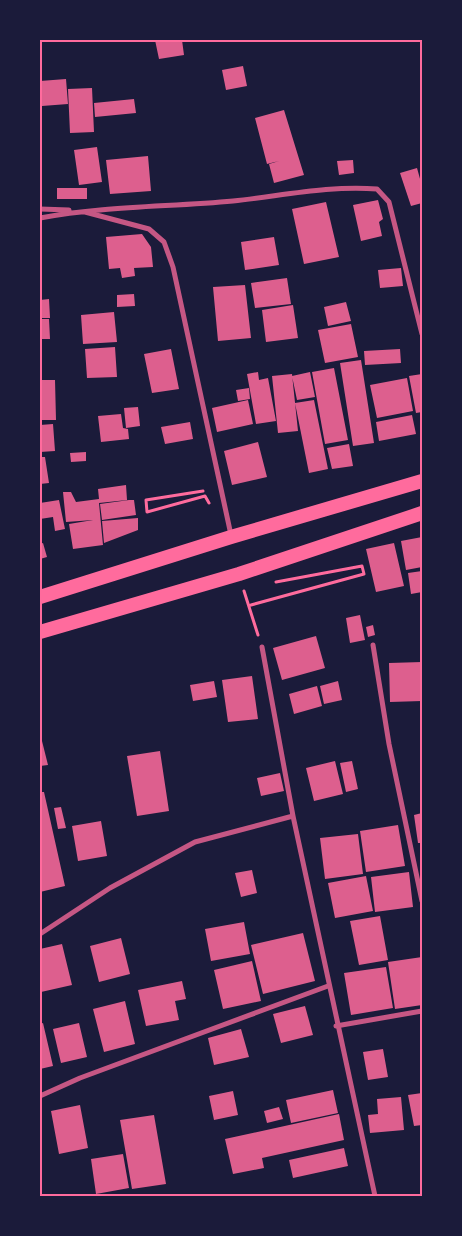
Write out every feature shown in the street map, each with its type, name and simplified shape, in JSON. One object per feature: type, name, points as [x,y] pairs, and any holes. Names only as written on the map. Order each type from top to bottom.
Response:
[{"type":"highway","points":[[40,596],[422,480]]},
{"type":"highway","points":[[40,632],[239,574],[422,513]]},
{"type":"street","points":[[40,218],[79,211],[232,201],[356,187],[377,189],[389,202],[422,334]]},
{"type":"street","points":[[40,209],[79,211],[149,229],[164,242],[173,267],[231,537]]},
{"type":"street","points":[[373,646],[389,744],[422,901]]},
{"type":"street","points":[[262,648],[292,816],[336,1026],[375,1196]]},
{"type":"street","points":[[40,934],[110,888],[195,842],[292,816]]},
{"type":"street","points":[[40,1096],[80,1078],[328,986]]},
{"type":"street","points":[[336,1026],[422,1011]]},
{"type":"path","points":[[239,574],[262,648]]},
{"type":"building","points":[[155,40],[182,40],[184,55],[159,59]]},
{"type":"building","points":[[243,66],[247,86],[226,90],[222,70]]},
{"type":"building","points":[[66,79],[68,104],[42,106],[40,81]]},
{"type":"building","points":[[92,88],[94,132],[70,133],[68,89]]},
{"type":"building","points":[[134,99],[136,113],[95,117],[94,103]]},
{"type":"building","points":[[284,110],[304,175],[274,183],[269,164],[279,161],[267,164],[255,118]]},
{"type":"building","points":[[97,147],[102,182],[79,185],[74,150]]},
{"type":"building","points":[[148,156],[151,191],[110,194],[106,160]]},
{"type":"building","points":[[353,160],[354,173],[339,175],[337,161]]},
{"type":"building","points":[[417,168],[422,186],[422,203],[411,206],[400,173]]},
{"type":"building","points":[[57,188],[87,188],[87,199],[57,199]]},
{"type":"building","points":[[378,200],[383,219],[379,222],[382,236],[361,241],[353,205]]},
{"type":"building","points":[[326,202],[339,257],[304,264],[292,209]]},
{"type":"building","points":[[142,234],[151,247],[153,267],[134,268],[135,276],[122,278],[120,268],[109,269],[106,237]]},
{"type":"building","points":[[274,237],[279,265],[245,270],[241,242]]},
{"type":"building","points":[[401,268],[403,286],[380,288],[378,270]]},
{"type":"building","points":[[287,278],[291,304],[255,308],[251,283]]},
{"type":"building","points":[[245,285],[251,338],[218,341],[213,287]]},
{"type":"building","points":[[134,294],[135,306],[117,307],[117,295]]},
{"type":"building","points":[[49,299],[50,318],[40,318],[40,300]]},
{"type":"building","points":[[346,302],[351,321],[328,326],[324,307]]},
{"type":"building","points":[[293,305],[298,338],[266,342],[262,310]]},
{"type":"building","points":[[114,312],[117,342],[83,344],[81,315]]},
{"type":"building","points":[[40,319],[49,319],[50,339],[40,339]]},
{"type":"building","points":[[351,324],[358,357],[325,363],[318,330]]},
{"type":"building","points":[[115,347],[117,377],[87,378],[85,349]]},
{"type":"building","points":[[171,349],[179,389],[152,393],[144,354]]},
{"type":"building","points":[[400,349],[401,363],[365,365],[364,351]]},
{"type":"building","points":[[361,360],[374,443],[353,446],[340,363]]},
{"type":"building","points":[[334,368],[348,440],[325,444],[312,372]]},
{"type":"building","points":[[258,372],[259,380],[268,378],[276,421],[256,424],[247,374]]},
{"type":"building","points":[[310,372],[315,397],[297,400],[292,376]]},
{"type":"building","points":[[292,374],[298,431],[278,433],[272,376]]},
{"type":"building","points":[[422,374],[422,412],[416,413],[409,376]]},
{"type":"building","points":[[407,378],[413,411],[377,418],[370,385]]},
{"type":"building","points":[[40,380],[55,380],[56,420],[40,420]]},
{"type":"building","points":[[249,388],[250,399],[238,401],[236,390]]},
{"type":"building","points":[[248,400],[253,424],[217,432],[212,408]]},
{"type":"building","points":[[314,400],[328,469],[309,473],[295,403]]},
{"type":"building","points":[[138,407],[140,426],[126,428],[124,408]]},
{"type":"building","points":[[121,414],[123,428],[128,429],[129,439],[101,442],[98,416]]},
{"type":"building","points":[[412,415],[416,434],[379,441],[376,422]]},
{"type":"building","points":[[190,422],[193,439],[165,444],[161,427]]},
{"type":"building","points":[[53,424],[55,451],[40,452],[40,425]]},
{"type":"building","points":[[258,442],[267,477],[232,485],[224,451]]},
{"type":"building","points":[[349,444],[353,466],[332,469],[327,448]]},
{"type":"building","points":[[86,452],[86,461],[71,462],[70,453]]},
{"type":"building","points":[[40,457],[45,457],[49,483],[40,484]]},
{"type":"building","points":[[126,485],[127,500],[99,503],[103,545],[73,549],[69,524],[93,520],[66,522],[63,492],[71,492],[76,502],[99,499],[98,489]]},
{"type":"building","points":[[59,500],[65,529],[55,531],[53,517],[40,519],[40,503]]},
{"type":"building","points":[[134,500],[136,515],[102,520],[100,504]]},
{"type":"building","points":[[138,518],[138,530],[104,543],[102,521]]},
{"type":"building","points":[[422,537],[422,567],[406,570],[401,541]]},
{"type":"building","points":[[43,543],[47,557],[40,559],[40,544]]},
{"type":"building","points":[[394,543],[404,586],[376,592],[366,549]]},
{"type":"building","points":[[422,571],[422,592],[411,594],[408,573]]},
{"type":"building","points":[[360,615],[365,640],[350,643],[346,618]]},
{"type":"building","points":[[373,625],[375,635],[368,637],[366,627]]},
{"type":"building","points":[[316,636],[325,668],[282,680],[273,648]]},
{"type":"building","points":[[422,662],[422,701],[390,702],[389,663]]},
{"type":"building","points":[[252,676],[258,719],[228,722],[222,680]]},
{"type":"building","points":[[214,681],[217,697],[193,701],[190,685]]},
{"type":"building","points":[[338,681],[342,700],[324,704],[320,686]]},
{"type":"building","points":[[317,686],[322,706],[294,714],[289,694]]},
{"type":"building","points":[[40,733],[48,765],[40,766]]},
{"type":"building","points":[[160,751],[169,811],[137,816],[127,756]]},
{"type":"building","points":[[335,761],[343,794],[314,801],[306,768]]},
{"type":"building","points":[[352,761],[358,789],[346,792],[340,763]]},
{"type":"building","points":[[280,773],[284,791],[261,796],[257,778]]},
{"type":"building","points":[[40,792],[44,792],[65,886],[40,892]]},
{"type":"building","points":[[61,807],[66,828],[58,829],[54,808]]},
{"type":"building","points":[[422,813],[422,843],[418,843],[414,815]]},
{"type":"building","points":[[101,821],[107,856],[78,861],[72,826]]},
{"type":"building","points":[[398,825],[405,866],[366,872],[360,831]]},
{"type":"building","points":[[358,834],[363,874],[325,879],[320,838]]},
{"type":"building","points":[[252,870],[257,893],[241,897],[235,873]]},
{"type":"building","points":[[409,872],[413,907],[375,912],[371,877]]},
{"type":"building","points":[[366,876],[373,911],[335,918],[328,883]]},
{"type":"building","points":[[380,916],[388,960],[359,965],[350,921]]},
{"type":"building","points":[[244,922],[250,954],[211,961],[205,929]]},
{"type":"building","points":[[303,933],[315,981],[263,994],[251,945]]},
{"type":"building","points":[[121,938],[130,974],[99,982],[90,946]]},
{"type":"building","points":[[62,944],[72,985],[41,992],[40,949]]},
{"type":"building","points":[[422,957],[422,1005],[395,1009],[388,962]]},
{"type":"building","points":[[252,961],[261,1001],[223,1009],[214,970]]},
{"type":"building","points":[[386,967],[393,1008],[351,1015],[344,973]]},
{"type":"building","points":[[182,981],[186,999],[175,1001],[179,1020],[146,1026],[138,990]]},
{"type":"building","points":[[125,1001],[135,1044],[104,1052],[93,1009]]},
{"type":"building","points":[[305,1006],[313,1035],[281,1043],[273,1014]]},
{"type":"building","points":[[43,1023],[53,1066],[40,1069],[40,1024]]},
{"type":"building","points":[[79,1023],[87,1057],[61,1063],[53,1029]]},
{"type":"building","points":[[241,1029],[249,1057],[214,1065],[208,1038]]},
{"type":"building","points":[[383,1049],[388,1077],[368,1080],[363,1052]]},
{"type":"building","points":[[333,1090],[338,1113],[291,1123],[286,1100]]},
{"type":"building","points":[[233,1091],[238,1115],[214,1120],[209,1096]]},
{"type":"building","points":[[422,1093],[422,1125],[414,1126],[408,1095]]},
{"type":"building","points":[[401,1097],[404,1130],[370,1133],[368,1115],[378,1114],[377,1099]]},
{"type":"building","points":[[80,1105],[88,1148],[59,1154],[51,1111]]},
{"type":"building","points":[[279,1107],[283,1119],[267,1123],[264,1111]]},
{"type":"building","points":[[339,1114],[344,1140],[262,1158],[264,1168],[233,1174],[225,1139]]},
{"type":"building","points":[[154,1115],[166,1184],[132,1189],[120,1120]]},
{"type":"building","points":[[344,1148],[348,1166],[293,1178],[289,1160]]},
{"type":"building","points":[[123,1154],[129,1188],[96,1194],[91,1159]]}]
